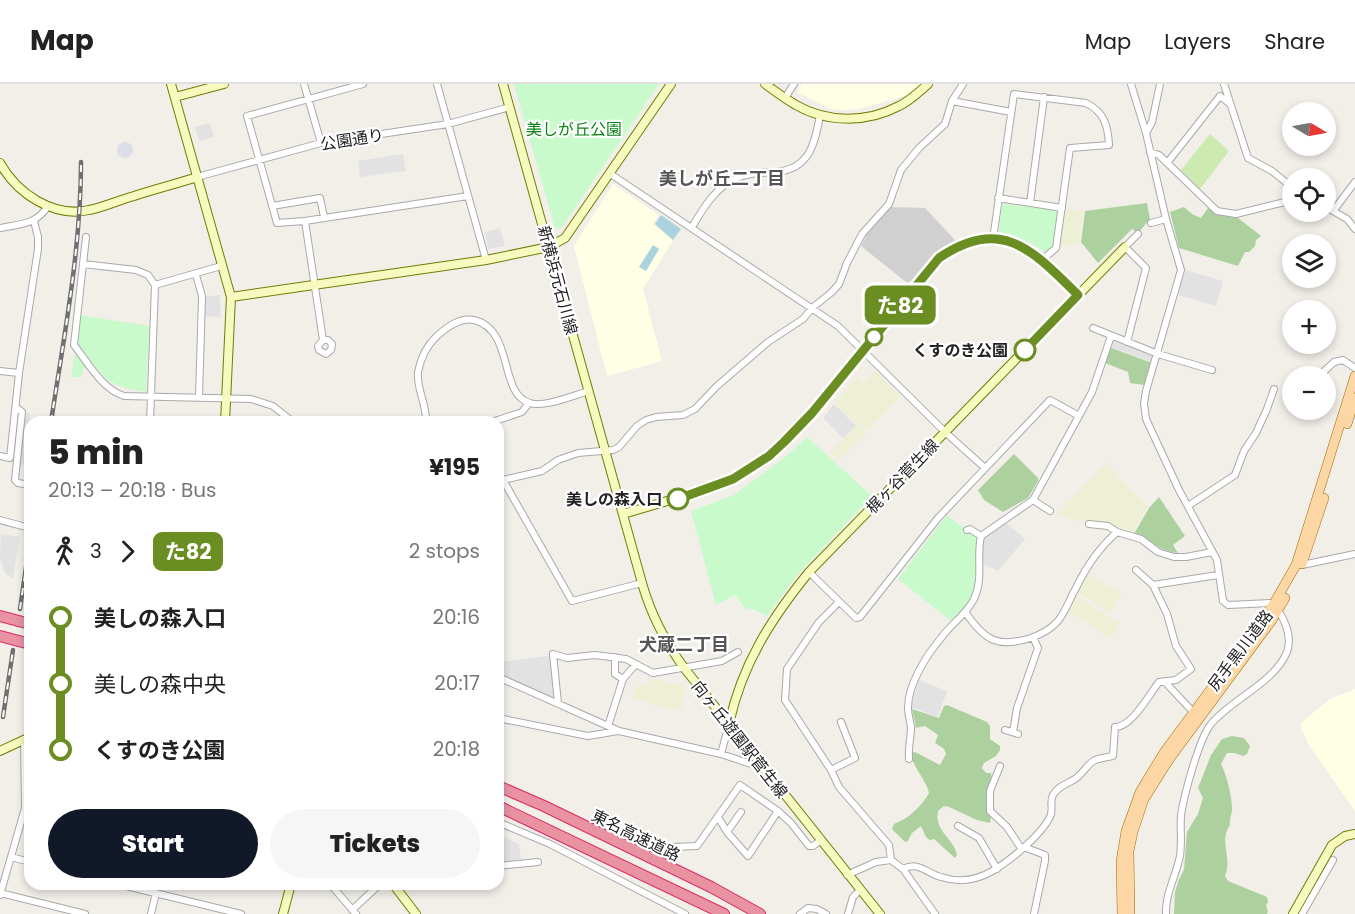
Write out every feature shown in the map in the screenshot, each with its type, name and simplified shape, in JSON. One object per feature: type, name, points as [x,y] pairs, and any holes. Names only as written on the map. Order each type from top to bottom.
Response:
[{"type":"highway","points":[[0,616],[24,622]]},
{"type":"highway","points":[[0,636],[24,642]]},
{"type":"highway","name":"東名高速道路","points":[[504,789],[711,887],[760,914]]},
{"type":"highway","name":"東名高速道路","points":[[504,809],[724,914]]},
{"type":"highway","points":[[737,901],[765,914]]},
{"type":"main road","name":"尻手黒川道路","points":[[1276,608],[1296,565],[1355,376]]},
{"type":"main road","name":"尻手黒川道路","points":[[1122,914],[1121,861],[1130,817],[1149,776],[1276,608],[1302,565],[1355,398]]},
{"type":"main road","name":"尻手黒川道路","points":[[1130,914],[1130,851],[1137,818],[1155,780],[1197,715]]},
{"type":"street","points":[[171,84],[231,297],[225,416]]},
{"type":"street","points":[[175,97],[224,84]]},
{"type":"street","points":[[304,84],[321,143]]},
{"type":"street","points":[[363,84],[247,116],[277,223],[305,221],[468,196]]},
{"type":"street","points":[[436,84],[486,260]]},
{"type":"street","name":"新横浜元石川線","points":[[503,84],[612,477]]},
{"type":"street","points":[[231,297],[486,260],[549,247],[566,238],[671,84]]},
{"type":"street","points":[[765,84],[796,105],[820,115],[854,118],[884,112],[904,103],[928,84]]},
{"type":"street","points":[[785,98],[794,84]]},
{"type":"street","points":[[504,478],[542,471],[558,460],[578,453],[605,451],[620,447],[637,426],[646,420],[683,415],[695,410],[717,386],[768,342],[803,319],[839,284],[862,234],[888,204],[901,170],[919,148],[945,124],[952,101],[963,84]]},
{"type":"street","points":[[1131,84],[1181,270],[1146,391],[1144,411],[1164,460],[1216,560],[1223,600],[1228,605],[1270,603],[1276,608],[1290,637],[1288,649],[1278,668],[1210,726],[1188,786],[1181,815],[1180,854],[1169,889],[1166,914]]},
{"type":"street","points":[[1146,133],[1152,122],[1161,84]]},
{"type":"street","points":[[1224,84],[1248,158],[1282,179]]},
{"type":"street","points":[[993,239],[1015,93],[1086,103],[1095,108],[1106,122],[1109,145],[1070,148],[1056,248],[1042,260]]},
{"type":"street","points":[[1167,163],[1220,96],[1231,104]]},
{"type":"street","points":[[1030,203],[1044,97]]},
{"type":"street","points":[[952,101],[1011,112]]},
{"type":"street","name":"公園通り","points":[[197,177],[321,143],[448,124],[510,107]]},
{"type":"street","points":[[692,227],[710,199],[721,187],[738,177],[757,171],[777,172],[792,168],[805,159],[814,146],[820,115]]},
{"type":"street","points":[[1150,152],[1159,155],[1217,211],[1236,214],[1282,203]]},
{"type":"street","points":[[0,163],[11,180],[26,193],[48,206],[65,211],[89,210],[197,177]]},
{"type":"street","points":[[609,173],[837,326],[985,468]]},
{"type":"street","points":[[1336,207],[1355,182]]},
{"type":"street","points":[[272,206],[320,198],[324,217]]},
{"type":"street","points":[[998,198],[1062,208]]},
{"type":"street","points":[[0,228],[34,221],[42,216],[48,206]]},
{"type":"street","points":[[1336,211],[1347,219],[1355,229]]},
{"type":"street","points":[[1150,223],[1166,219]]},
{"type":"street","points":[[0,456],[10,458],[19,373],[38,249],[34,221]]},
{"type":"street","points":[[305,221],[323,340]]},
{"type":"street","name":"梶ヶ谷菅生線","points":[[722,754],[736,697],[762,636],[780,607],[809,572],[1137,234]]},
{"type":"street","points":[[86,237],[74,345],[106,386],[124,396],[251,399],[273,406],[286,416]]},
{"type":"street","points":[[623,514],[715,487],[752,468],[784,442],[812,413],[939,258],[968,242],[982,238],[1021,245],[1042,260],[1078,295]]},
{"type":"street","points":[[1125,247],[1146,268],[1127,342]]},
{"type":"street","points":[[83,264],[143,272],[155,285],[150,416]]},
{"type":"street","points":[[155,285],[221,266]]},
{"type":"street","points":[[195,275],[202,296],[199,397]]},
{"type":"street","points":[[426,416],[418,376],[421,356],[442,331],[455,322],[470,320],[480,322],[492,330],[498,341],[514,390],[529,404],[544,404],[588,391]]},
{"type":"street","points":[[1094,328],[1158,354],[1212,370]]},
{"type":"street","points":[[909,759],[911,729],[908,708],[914,683],[941,637],[966,613],[978,589],[981,577],[978,546],[981,536],[1033,500],[1092,392],[1111,336]]},
{"type":"street","points":[[1330,366],[1334,362],[1343,360],[1355,368]]},
{"type":"street","points":[[0,371],[19,373]]},
{"type":"street","points":[[1188,506],[1235,475],[1244,451],[1256,433],[1267,409],[1274,389]]},
{"type":"street","points":[[809,572],[838,603],[856,618],[860,617],[938,518],[1050,400],[1079,416]]},
{"type":"street","points":[[504,418],[522,412],[529,404]]},
{"type":"street","points":[[16,407],[22,412],[15,480],[24,484]]},
{"type":"street","name":"向ヶ丘遊園駅菅生線","points":[[612,477],[642,583],[658,627],[671,650],[880,914]]},
{"type":"street","points":[[504,484],[572,602],[642,583]]},
{"type":"street","points":[[1033,500],[1050,512]]},
{"type":"street","points":[[0,520],[24,526]]},
{"type":"street","points":[[1089,524],[1108,526],[1117,532],[1142,539],[1158,552],[1173,557],[1212,552]]},
{"type":"street","points":[[967,530],[970,529],[981,536]]},
{"type":"street","points":[[966,613],[987,637],[1000,643],[1012,644],[1051,628],[1059,620],[1090,563],[1117,532]]},
{"type":"street","points":[[1302,565],[1355,554]]},
{"type":"street","points":[[903,869],[919,866],[940,877],[971,880],[997,869],[1041,830],[1051,815],[1050,802],[1054,793],[1076,778],[1093,761],[1113,756],[1115,727],[1119,728],[1129,723],[1159,682],[1176,680],[1191,669],[1176,646],[1167,614],[1153,585],[1136,570]]},
{"type":"street","points":[[1153,585],[1218,575]]},
{"type":"street","points":[[838,603],[819,622],[787,669],[785,700],[831,770],[839,787],[889,845],[891,860]]},
{"type":"street","points":[[1005,730],[1016,733],[1017,708],[1038,648],[1033,637]]},
{"type":"street","points":[[558,703],[553,654],[567,658],[595,655],[626,659],[653,673],[722,661],[738,652]]},
{"type":"street","points":[[615,657],[615,674],[623,679]]},
{"type":"street","points":[[608,726],[623,679],[636,664]]},
{"type":"street","points":[[504,680],[619,731],[722,754],[763,768]]},
{"type":"street","points":[[1165,682],[1210,726]]},
{"type":"street","points":[[504,719],[588,736],[619,731]]},
{"type":"street","points":[[831,770],[855,758],[841,722]]},
{"type":"street","points":[[0,751],[24,739]]},
{"type":"street","points":[[1000,766],[990,791],[990,811],[1022,847],[1045,855],[1034,914]]},
{"type":"street","points":[[673,847],[698,846],[740,785],[778,811],[809,846],[820,841]]},
{"type":"street","points":[[718,817],[727,832],[748,856],[778,811]]},
{"type":"street","points":[[727,832],[741,812]]},
{"type":"street","points":[[24,820],[0,894],[85,914]]},
{"type":"street","points":[[504,825],[550,844],[685,914]]},
{"type":"street","points":[[958,826],[979,838],[997,869]]},
{"type":"street","points":[[1293,914],[1332,845],[1345,836],[1355,834]]},
{"type":"street","points":[[11,857],[24,860]]},
{"type":"street","points":[[847,875],[876,862],[891,860],[903,869],[935,914]]},
{"type":"street","points":[[1302,914],[1333,860]]},
{"type":"street","points":[[504,865],[538,862]]},
{"type":"street","points":[[143,890],[241,914]]},
{"type":"street","points":[[283,914],[289,890]]},
{"type":"street","points":[[335,890],[353,912],[374,890]]},
{"type":"street","points":[[398,890],[416,914]]},
{"type":"street","points":[[848,914],[853,897],[860,890]]},
{"type":"street","points":[[151,914],[156,893]]},
{"type":"street","points":[[800,914],[808,908],[817,909],[826,914]]},
{"type":"shaded area","points":[[802,84],[921,84],[908,95],[859,109],[843,110],[831,109],[797,92]]},
{"type":"shaded area","points":[[210,123],[214,137],[199,141],[195,127]]},
{"type":"shaded area","points":[[122,142],[128,142],[133,150],[131,156],[122,158],[117,153],[117,147]]},
{"type":"shaded area","points":[[403,154],[406,171],[360,177],[358,161]]},
{"type":"shaded area","points":[[613,184],[659,215],[653,224],[673,240],[643,289],[662,361],[607,376],[574,246]]},
{"type":"shaded area","points":[[891,207],[925,208],[955,240],[936,255],[911,286],[861,246],[867,234]]},
{"type":"shaded area","points":[[1065,209],[1083,211],[1077,245],[1061,245]]},
{"type":"shaded area","points":[[500,228],[505,246],[488,249],[485,232]]},
{"type":"shaded area","points":[[1185,270],[1223,281],[1216,306],[1178,295]]},
{"type":"shaded area","points":[[220,295],[221,317],[204,316],[203,297]]},
{"type":"shaded area","points":[[1114,341],[1154,357],[1153,363],[1109,346]]},
{"type":"shaded area","points":[[875,370],[900,397],[867,430],[852,416],[867,432],[838,461],[830,452],[857,425],[835,404],[857,377],[863,383]]},
{"type":"shaded area","points":[[834,404],[856,426],[843,438],[823,418]]},
{"type":"shaded area","points":[[24,413],[30,414],[30,416],[24,416],[24,465],[19,465]]},
{"type":"shaded area","points":[[1107,462],[1147,506],[1133,531],[1089,521],[1071,520],[1058,513]]},
{"type":"shaded area","points":[[1005,522],[1025,539],[998,571],[983,564],[982,545],[984,537]]},
{"type":"shaded area","points":[[1,534],[20,537],[13,579],[5,573],[0,558]]},
{"type":"shaded area","points":[[1086,574],[1122,593],[1110,613],[1079,593]]},
{"type":"shaded area","points":[[1076,595],[1120,623],[1111,638],[1067,610]]},
{"type":"shaded area","points":[[551,656],[554,695],[551,697],[504,677],[504,662]]},
{"type":"shaded area","points":[[658,679],[673,684],[682,683],[685,687],[681,711],[633,699],[636,687]]},
{"type":"shaded area","points":[[919,680],[947,691],[938,717],[911,707]]},
{"type":"shaded area","points":[[1355,689],[1355,811],[1307,742],[1301,729],[1301,723],[1330,699]]},
{"type":"shaded area","points":[[504,837],[519,844],[521,861],[504,862]]},
{"type":"green space","name":"美しが丘公園","points":[[514,84],[659,84],[562,227],[555,228]]},
{"type":"green space","points":[[1210,134],[1229,151],[1200,189],[1181,170]]},
{"type":"green space","points":[[1147,203],[1150,219],[1138,233],[1132,229],[1098,263],[1081,242],[1085,211]]},
{"type":"green space","points":[[1004,204],[1055,210],[1058,213],[1054,244],[1046,253],[1031,243],[999,233]]},
{"type":"green space","points":[[1184,207],[1201,218],[1208,208],[1223,216],[1238,218],[1261,236],[1249,252],[1245,252],[1238,266],[1179,248],[1170,212]]},
{"type":"green space","points":[[80,315],[149,326],[146,392],[125,388],[107,380],[79,348],[77,342]]},
{"type":"green space","points":[[1109,347],[1152,363],[1145,385],[1130,383],[1128,372],[1105,363]]},
{"type":"green space","points":[[75,353],[85,365],[81,377],[71,377]]},
{"type":"green space","points":[[807,437],[872,496],[798,574],[767,616],[750,608],[746,610],[735,595],[716,605],[691,511],[734,495],[784,458]]},
{"type":"green space","points":[[1014,454],[1038,478],[1038,481],[1028,498],[1003,512],[984,500],[978,490]]},
{"type":"green space","points":[[1159,497],[1185,536],[1173,545],[1178,553],[1164,550],[1134,534],[1149,508]]},
{"type":"green space","points":[[947,515],[976,538],[977,579],[974,593],[967,606],[952,622],[898,579]]},
{"type":"green space","points":[[947,705],[987,722],[990,726],[990,739],[1000,746],[996,756],[984,763],[982,768],[986,773],[991,773],[986,806],[991,818],[990,823],[977,820],[949,807],[944,806],[938,811],[941,830],[955,849],[957,855],[955,858],[934,839],[930,840],[926,837],[921,826],[905,842],[892,829],[894,824],[904,819],[923,803],[929,793],[911,753],[915,752],[940,765],[946,754],[944,749],[935,743],[938,735],[925,726],[916,728],[912,709],[939,718],[944,706]]},
{"type":"green space","points":[[1232,736],[1244,738],[1250,746],[1247,754],[1243,756],[1227,753],[1221,764],[1231,796],[1232,809],[1230,825],[1225,837],[1227,869],[1225,876],[1228,881],[1267,897],[1268,912],[1267,914],[1174,914],[1175,892],[1184,870],[1187,832],[1198,814],[1203,798],[1198,788],[1211,755],[1222,739]]},
{"type":"water","points":[[661,215],[681,229],[673,240],[655,224]]},
{"type":"water","points":[[653,245],[659,249],[646,271],[639,267]]},
{"type":"railway","points":[[52,416],[75,260],[81,162]]},
{"type":"railway","points":[[20,609],[24,581]]},
{"type":"railway","points":[[3,717],[13,650]]},
{"type":"bus line","name":"た82","points":[[678,499],[733,479],[769,456],[812,413],[939,258],[968,242],[982,238],[1021,245],[1042,260],[1078,295],[1025,350]]},
{"type":"place","name":"くすのき公園","points":[[1025,350]]},
{"type":"place","name":"美しの森入口","points":[[678,499]]},
{"type":"district","name":"美しが丘二丁目","points":[[722,179]]},
{"type":"district","name":"犬蔵二丁目","points":[[684,645]]}]
